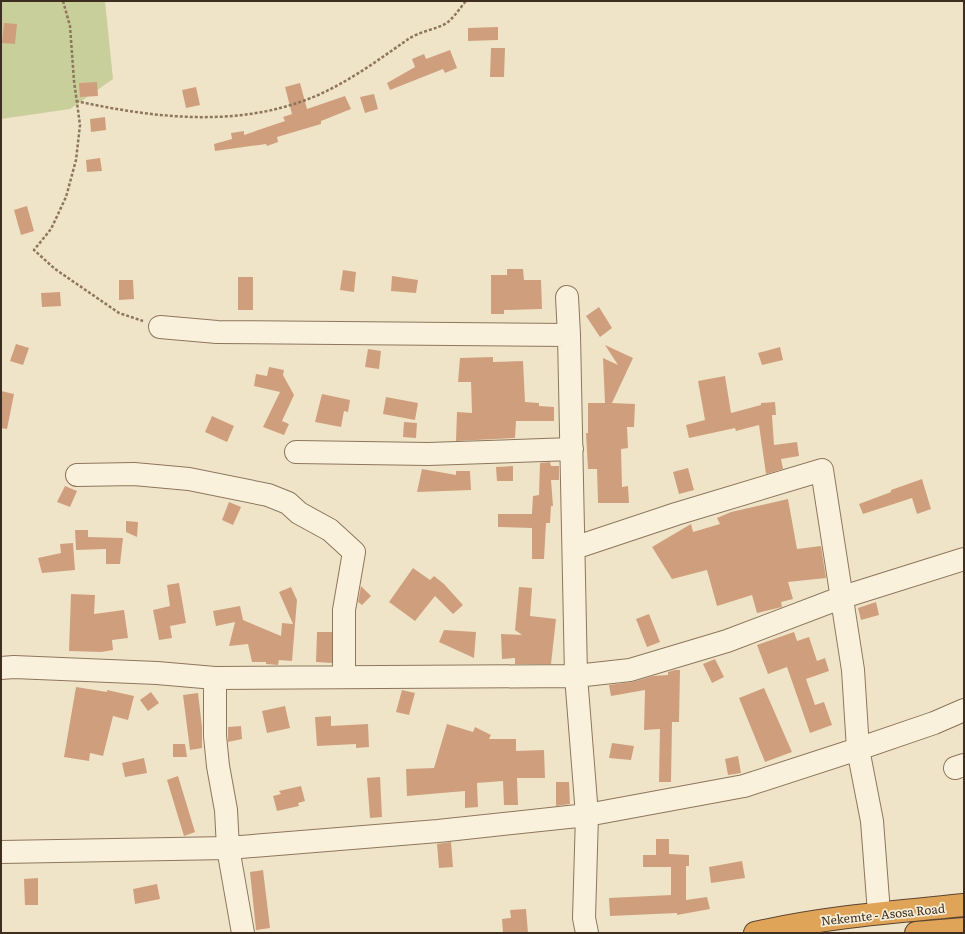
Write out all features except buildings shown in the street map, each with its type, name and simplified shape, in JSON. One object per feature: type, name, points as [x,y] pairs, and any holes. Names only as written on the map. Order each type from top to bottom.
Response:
[{"type":"highway","name":"Nekemte - Asosa Road","points":[[756,933],[793,924],[879,913],[964,906]]},
{"type":"highway","points":[[916,933],[964,929]]},
{"type":"street","points":[[567,297],[572,449],[576,676],[587,815],[584,918],[587,933]]},
{"type":"street","points":[[160,327],[216,332],[569,335]]},
{"type":"street","points":[[296,452],[428,454],[572,449]]},
{"type":"street","points":[[574,548],[676,514],[822,470],[843,597],[853,670],[858,749],[872,821],[879,913]]},
{"type":"street","points":[[77,476],[134,474],[189,479],[227,485],[268,495],[288,502],[298,513],[330,530],[354,552],[344,610],[344,677]]},
{"type":"street","points":[[1,668],[14,667],[149,672],[215,678],[576,676],[630,670],[720,643],[843,597],[964,559]]},
{"type":"street","points":[[215,678],[215,736],[218,766],[226,810],[228,848],[243,933]]},
{"type":"street","points":[[1,852],[228,848],[438,831],[587,815],[744,786],[858,749],[964,710]]},
{"type":"path","points":[[63,1],[70,26],[76,101],[80,125],[76,160],[66,196],[51,228],[34,250],[55,270],[119,313],[160,327]]},
{"type":"path","points":[[76,101],[104,107],[172,116],[235,116],[263,113],[302,102],[348,80],[415,34],[447,22],[466,1]]},
{"type":"green space","points":[[1,1],[105,1],[113,79],[70,109],[1,119]]}]
